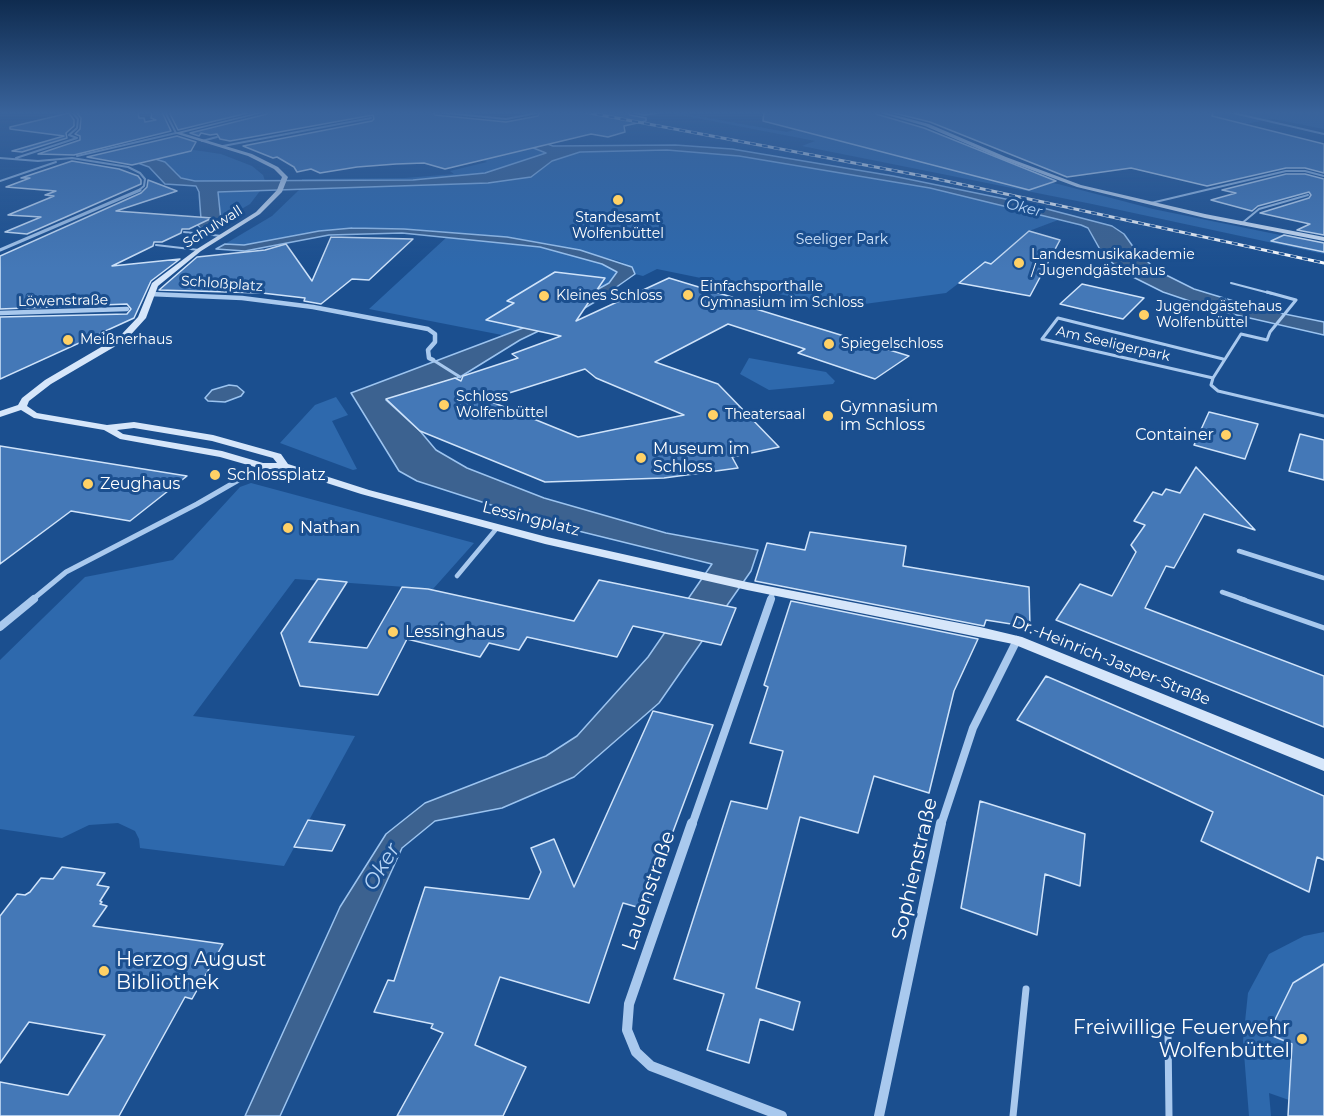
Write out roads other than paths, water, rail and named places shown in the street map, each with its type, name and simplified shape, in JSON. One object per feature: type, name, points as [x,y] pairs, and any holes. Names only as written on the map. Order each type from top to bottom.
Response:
[{"type":"street","points":[[0,182],[54,164]]},
{"type":"street","points":[[0,250],[114,203],[144,186],[145,179],[140,173],[128,167],[110,164]]},
{"type":"street","name":"Schulwall","points":[[150,294],[161,279],[199,250],[258,213],[280,191],[285,180],[282,172],[269,164]]},
{"type":"street","points":[[1018,164],[1061,180],[1149,204],[1324,239]]},
{"type":"street","points":[[0,414],[22,407],[25,400],[34,392],[104,351],[131,332],[142,318],[150,294]]},
{"type":"street","name":"Schloßplatz","points":[[150,294],[242,298],[289,304],[428,329],[435,334],[435,342],[428,350],[429,358],[433,360]]},
{"type":"street","name":"Löwenstraße","points":[[0,313],[127,309]]},
{"type":"street","name":"Lessingplatz","points":[[22,407],[34,415],[107,428],[120,436],[198,449],[262,466],[284,466],[354,489],[497,528],[773,591]]},
{"type":"street","points":[[2,625],[66,572],[197,504],[249,474]]},
{"type":"street","name":"Dr.-Heinrich-Jasper-Straße","points":[[773,591],[1017,640],[1324,765]]},
{"type":"street","name":"Lauenstraße","points":[[773,591],[629,1004],[627,1030],[636,1052],[651,1066],[782,1116]]},
{"type":"street","name":"Sophienstraße","points":[[879,1116],[943,814],[973,728],[1017,640]]},
{"type":"lane","points":[[1149,204],[1286,171],[1305,171],[1324,176]]},
{"type":"lane","points":[[1241,224],[1259,209],[1308,195]]},
{"type":"lane","points":[[184,232],[222,236]]},
{"type":"lane","points":[[156,245],[199,250]]},
{"type":"lane","points":[[1213,378],[1241,334],[1267,340],[1270,332],[1296,300],[1231,283]]},
{"type":"lane","name":"Am Seeligerpark","points":[[1223,359],[1058,318],[1042,339],[1213,378],[1211,385],[1218,391],[1324,416]]},
{"type":"lane","points":[[433,360],[460,377]]},
{"type":"lane","points":[[457,576],[497,528]]},
{"type":"lane","points":[[1239,551],[1324,578]]},
{"type":"lane","points":[[1222,592],[1324,628]]},
{"type":"lane","points":[[1013,1116],[1026,989]]},
{"type":"lane","points":[[1168,1033],[1169,1116]]},
{"type":"water","points":[[141,164],[167,164],[181,178],[195,181],[413,180],[485,173],[512,164],[548,164],[531,177],[488,183],[218,192],[221,221],[215,226],[200,228],[197,224],[201,219],[199,192],[196,186],[165,184],[149,167]]},
{"type":"water","name":"Oker","points":[[787,164],[822,164],[893,176],[1020,202],[1112,226],[1124,234],[1134,248],[1156,270],[1194,289],[1260,309],[1324,322],[1324,335],[1219,311],[1163,292],[1121,271],[1102,253],[1088,228],[1081,225],[930,188]]},
{"type":"water","name":"Oker","points":[[352,228],[404,229],[507,237],[580,250],[632,267],[635,274],[598,300],[520,340],[460,377],[386,400],[420,431],[436,450],[467,468],[544,498],[666,533],[758,550],[751,571],[659,703],[574,777],[502,808],[435,821],[402,848],[280,1116],[245,1116],[340,907],[386,834],[425,803],[546,756],[577,736],[648,657],[712,564],[550,524],[417,481],[399,471],[351,393],[539,322],[609,283],[617,272],[602,264],[540,247],[402,233],[329,235],[245,251],[216,249],[225,244],[244,245],[319,231]]},
{"type":"water","points":[[229,385],[237,386],[244,392],[241,396],[225,402],[208,401],[205,398],[212,390]]},
{"type":"railway","points":[[860,164],[1324,263]]},
{"type":"place","name":"Standesamt Wolfenbüttel","points":[[618,200]]},
{"type":"place","name":"Landesmusikakademie / Jugendgästehaus","points":[[1019,263]]},
{"type":"place","name":"Einfachsporthalle Gymnasium im Schloss","points":[[688,295]]},
{"type":"place","name":"Kleines Schloss","points":[[544,296]]},
{"type":"place","name":"Jugendgästehaus Wolfenbüttel","points":[[1144,315]]},
{"type":"place","name":"Meißnerhaus","points":[[68,340]]},
{"type":"place","name":"Spiegelschloss","points":[[829,344]]},
{"type":"place","name":"Schloss Wolfenbüttel","points":[[444,405]]},
{"type":"place","name":"Theatersaal","points":[[713,415]]},
{"type":"place","name":"Gymnasium im Schloss","points":[[828,416]]},
{"type":"place","name":"Container","points":[[1226,435]]},
{"type":"place","name":"Museum im Schloss","points":[[641,458]]},
{"type":"place","name":"Schlossplatz","points":[[215,475]]},
{"type":"place","name":"Zeughaus","points":[[88,484]]},
{"type":"place","name":"Nathan","points":[[288,528]]},
{"type":"place","name":"Lessinghaus","points":[[393,632]]},
{"type":"place","name":"Herzog August Bibliothek","points":[[104,971]]},
{"type":"place","name":"Freiwillige Feuerwehr Wolfenbüttel","points":[[1302,1039]]},
{"type":"park label","name":"Seeliger Park","points":[[842,240]]}]
